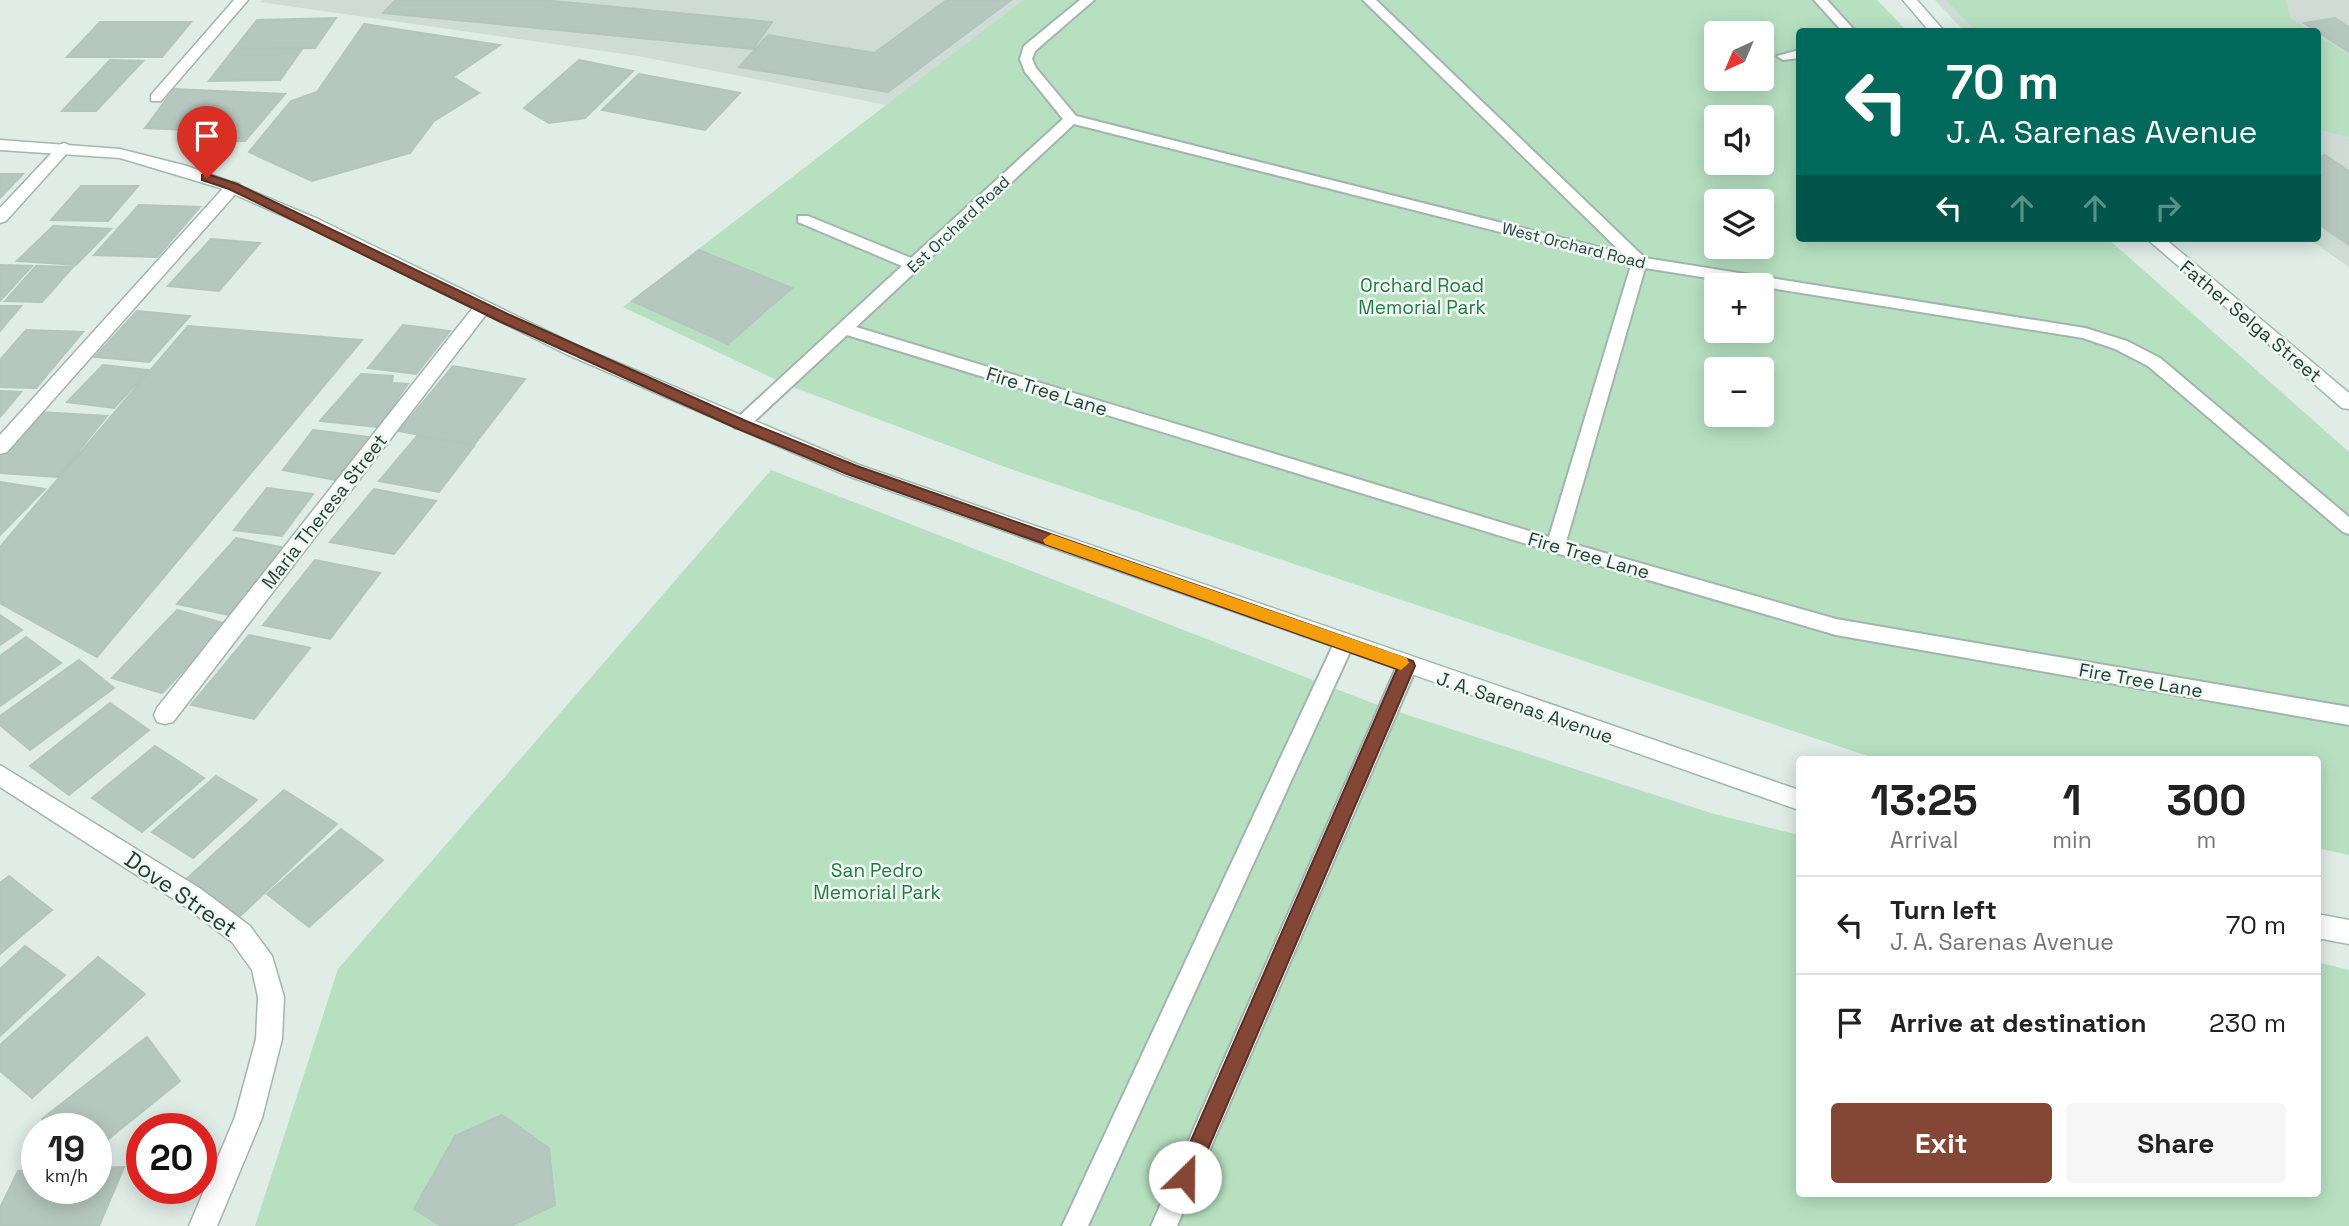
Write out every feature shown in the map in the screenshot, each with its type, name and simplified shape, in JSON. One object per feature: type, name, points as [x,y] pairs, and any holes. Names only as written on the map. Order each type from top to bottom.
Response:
[{"type":"main road","points":[[156,98],[241,0]]},
{"type":"main road","points":[[1910,0],[1934,28]]},
{"type":"main road","name":"J. A. Sarenas Avenue","points":[[0,145],[64,148],[134,157],[233,187],[482,308],[741,424],[852,470],[1407,666],[1796,799]]},
{"type":"main road","points":[[0,218],[64,148]]},
{"type":"main road","points":[[0,447],[233,187]]},
{"type":"main road","name":"Father Selga Street","points":[[2159,242],[2349,404]]},
{"type":"main road","name":"Maria Theresa Street","points":[[165,715],[482,308]]},
{"type":"main road","name":"Dove Street","points":[[0,775],[192,897],[241,934],[263,965],[271,997],[269,1040],[248,1118],[203,1226]]},
{"type":"main road","points":[[2321,927],[2349,932]]},
{"type":"lane","points":[[1071,119],[1030,69],[1026,59],[1029,49],[1088,0]]},
{"type":"lane","points":[[1369,0],[1639,262],[1556,546]]},
{"type":"lane","points":[[1820,0],[1846,28]]},
{"type":"lane","points":[[1783,56],[1796,54]]},
{"type":"lane","name":"West Orchard Road","points":[[1071,119],[1639,262],[2085,333],[2121,345],[2154,362],[2349,527]]},
{"type":"lane","name":"Est Orchard Road","points":[[741,424],[1071,119]]},
{"type":"lane","points":[[803,219],[913,265]]},
{"type":"lane","name":"Fire Tree Lane","points":[[845,329],[1556,546],[1836,627],[2349,717]]},
{"type":"lane","points":[[1075,1226],[1344,643]]},
{"type":"lane","points":[[1164,1226],[1407,666]]},
{"type":"shaded area","points":[[1023,0],[887,105],[638,56],[260,2]]},
{"type":"shaded area","points":[[1935,0],[2349,0],[2349,267],[2313,242],[2321,242],[2321,28],[1961,28]]},
{"type":"green space","name":"Orchard Road Memorial Park","points":[[1023,0],[1877,0],[1904,28],[1796,28],[1796,242],[2112,242],[2349,452],[2349,855],[2321,849],[2321,756],[1868,756],[1013,470],[785,384],[623,307]]},
{"type":"green space","points":[[1946,0],[2286,0],[2290,18],[2306,28],[1973,28]]},
{"type":"green space","points":[[2321,38],[2349,55],[2349,137],[2321,130]]},
{"type":"green space","name":"San Pedro Memorial Park","points":[[771,470],[1380,706],[1714,814],[1796,834],[1796,1197],[2321,1197],[2321,963],[2349,970],[2349,1226],[255,1226],[338,969]]},
{"type":"building","points":[[396,0],[543,0],[772,22],[753,49],[383,13]]},
{"type":"building","points":[[947,0],[1011,0],[888,92],[739,67],[768,35],[874,53]]},
{"type":"building","points":[[336,18],[315,48],[234,49],[257,20]]},
{"type":"building","points":[[2335,18],[2349,27],[2349,52],[2321,34],[2321,28],[2312,28],[2304,23]]},
{"type":"building","points":[[100,22],[191,22],[162,57],[67,57]]},
{"type":"building","points":[[364,24],[500,45],[453,77],[479,93],[434,121],[410,153],[312,181],[249,152],[291,101],[317,92]]},
{"type":"building","points":[[303,48],[280,80],[209,81],[234,49]]},
{"type":"building","points":[[110,60],[143,61],[96,111],[62,111]]},
{"type":"building","points":[[579,60],[633,71],[585,118],[549,123],[524,108]]},
{"type":"building","points":[[639,74],[740,93],[705,130],[602,110]]},
{"type":"building","points":[[174,89],[285,94],[245,141],[199,142],[190,130],[145,128]]},
{"type":"building","points":[[2325,155],[2349,171],[2349,245],[2321,226],[2321,156]]},
{"type":"building","points":[[0,174],[23,174],[0,198]]},
{"type":"building","points":[[81,186],[138,186],[108,221],[51,220]]},
{"type":"building","points":[[139,205],[200,207],[157,257],[94,255]]},
{"type":"building","points":[[53,226],[111,229],[76,265],[17,261]]},
{"type":"building","points":[[211,239],[260,243],[219,291],[168,286]]},
{"type":"building","points":[[699,250],[792,288],[728,344],[632,301]]},
{"type":"building","points":[[0,265],[32,266],[0,301]]},
{"type":"building","points":[[36,266],[73,267],[42,302],[5,301]]},
{"type":"building","points":[[0,306],[21,306],[0,331]]},
{"type":"building","points":[[137,311],[190,316],[149,362],[95,357]]},
{"type":"building","points":[[403,325],[450,331],[416,374],[368,368]]},
{"type":"building","points":[[188,326],[362,340],[97,657],[0,603],[0,547]]},
{"type":"building","points":[[26,330],[83,332],[36,388],[0,387],[0,360]]},
{"type":"building","points":[[103,365],[149,370],[114,408],[67,402]]},
{"type":"building","points":[[453,366],[525,379],[474,445],[399,431]]},
{"type":"building","points":[[361,374],[393,376],[392,383],[408,384],[378,427],[320,421]]},
{"type":"building","points":[[0,391],[21,392],[0,417]]},
{"type":"building","points":[[38,412],[107,416],[58,477],[0,473],[0,456]]},
{"type":"building","points":[[313,430],[368,437],[335,480],[283,470]]},
{"type":"building","points":[[417,436],[474,446],[439,492],[379,481]]},
{"type":"building","points":[[0,482],[45,489],[0,535]]},
{"type":"building","points":[[267,488],[313,494],[282,536],[234,530]]},
{"type":"building","points":[[374,489],[436,501],[394,554],[330,542]]},
{"type":"building","points":[[236,538],[285,548],[228,615],[177,604]]},
{"type":"building","points":[[315,560],[380,573],[330,639],[263,625]]},
{"type":"building","points":[[177,610],[227,624],[162,693],[112,678]]},
{"type":"building","points":[[0,615],[22,630],[0,645]]},
{"type":"building","points":[[249,635],[310,648],[254,719],[191,705]]},
{"type":"building","points":[[26,637],[61,663],[0,706],[0,656]]},
{"type":"building","points":[[79,660],[114,688],[30,750],[0,725],[0,716]]},
{"type":"building","points":[[110,703],[149,730],[69,795],[30,766]]},
{"type":"building","points":[[155,746],[204,778],[142,832],[92,798]]},
{"type":"building","points":[[216,776],[257,800],[193,858],[152,832]]},
{"type":"building","points":[[284,790],[337,824],[235,921],[181,884]]},
{"type":"building","points":[[341,829],[383,860],[309,927],[267,894]]},
{"type":"building","points":[[9,876],[52,910],[0,954],[0,883]]},
{"type":"building","points":[[25,946],[65,975],[0,1036],[0,969]]},
{"type":"building","points":[[98,957],[145,994],[32,1098],[0,1071],[0,1045]]},
{"type":"building","points":[[147,1037],[180,1081],[140,1113],[126,1113],[126,1125],[112,1136],[112,1113],[50,1113]]},
{"type":"building","points":[[502,1115],[549,1148],[555,1205],[511,1226],[441,1226],[414,1209],[455,1136]]},
{"type":"building","points":[[112,1167],[124,1167],[112,1195]]},
{"type":"building","points":[[18,1171],[21,1171],[21,1204],[108,1204],[99,1226],[0,1226],[0,1208]]},
{"type":"slow traffic","points":[[1051,540],[1401,663]]},
{"type":"route","points":[[207,178],[233,187],[457,296],[741,424],[852,470],[1407,666],[1185,1177]]}]
